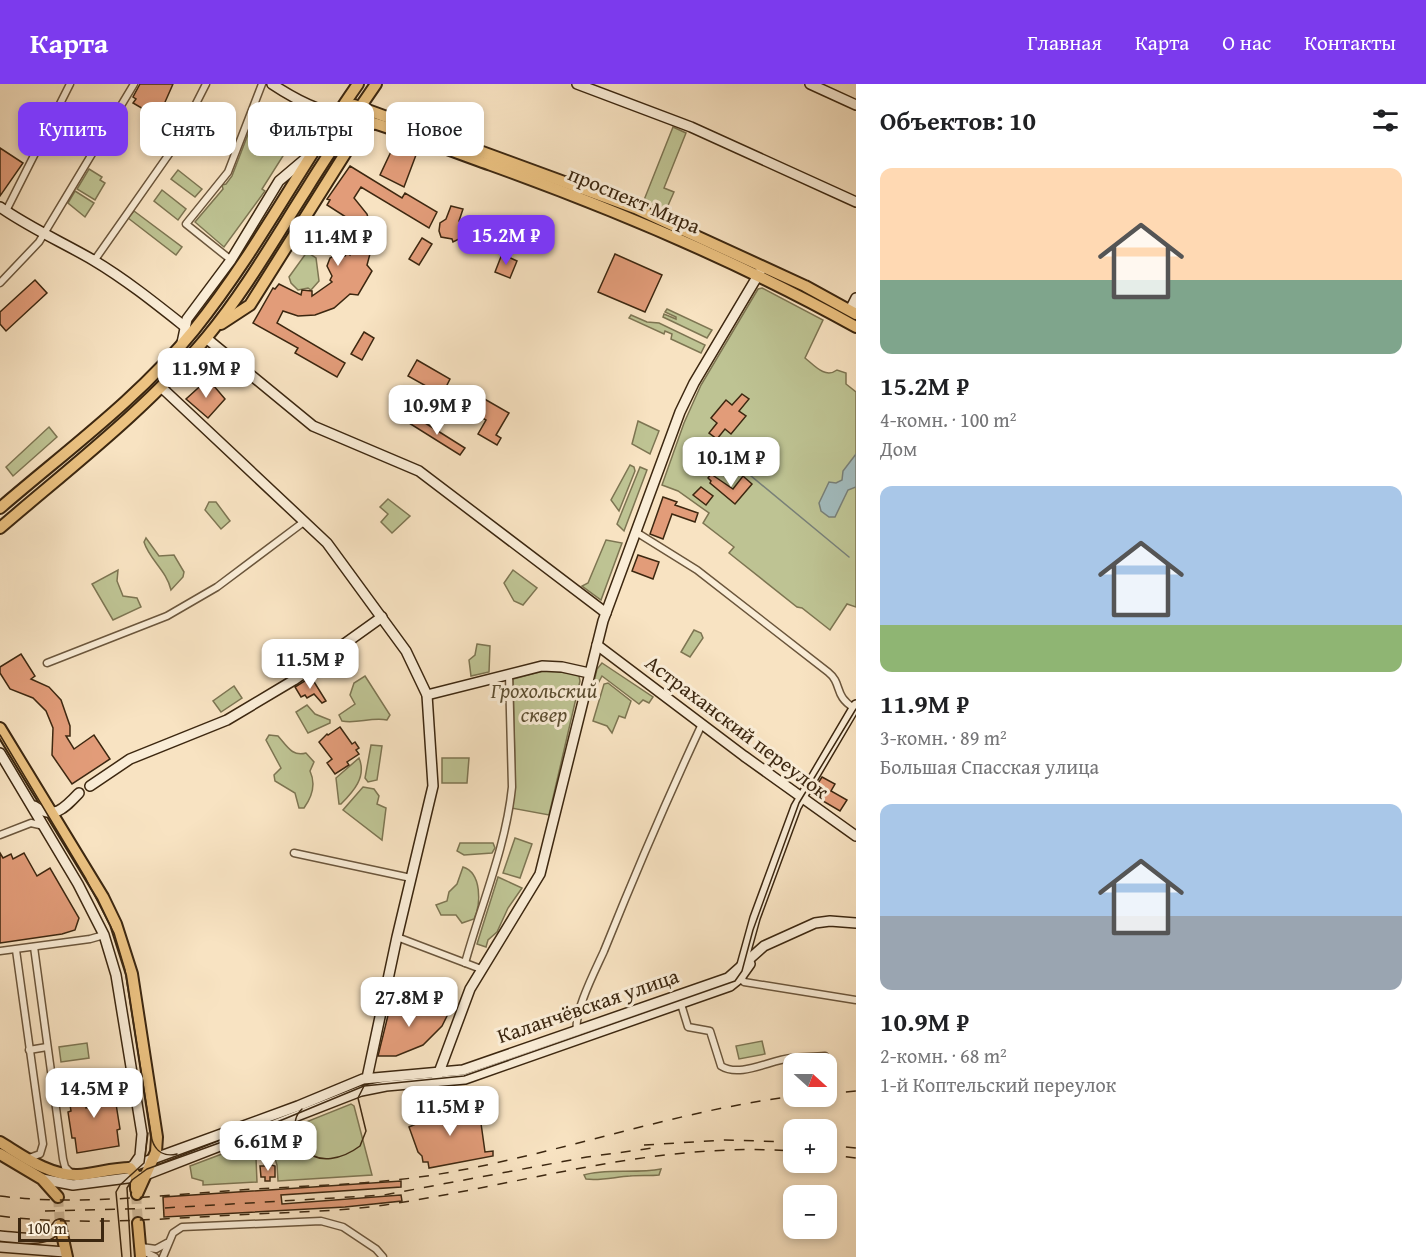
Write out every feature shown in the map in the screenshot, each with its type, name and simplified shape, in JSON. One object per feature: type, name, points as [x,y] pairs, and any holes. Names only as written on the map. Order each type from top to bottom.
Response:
[{"type":"main road","points":[[346,101],[358,84]]},
{"type":"main road","points":[[364,102],[374,88]]},
{"type":"main road","name":"проспект Мира","points":[[374,112],[624,203],[760,272],[856,327]]},
{"type":"main road","name":"проспект Мира","points":[[374,123],[597,203],[853,312]]},
{"type":"main road","points":[[209,334],[250,305],[360,130],[366,124],[378,124]]},
{"type":"main road","points":[[0,508],[127,399],[181,345],[189,328],[241,266],[309,156]]},
{"type":"main road","points":[[0,528],[161,387],[209,334],[255,272],[328,156]]},
{"type":"main road","points":[[0,728],[103,897],[116,924],[132,974],[157,1134],[157,1147],[152,1160],[140,1177],[136,1194]]},
{"type":"main road","name":"Каланчёвская улица","points":[[0,1142],[51,1170],[78,1175],[128,1168]]},
{"type":"main road","name":"Каланчёвская улица","points":[[0,1154],[42,1179],[58,1197]]},
{"type":"main road","points":[[128,1168],[134,1170],[140,1177]]},
{"type":"main road","points":[[138,1223],[140,1252]]},
{"type":"main road","points":[[59,1227],[66,1255]]},
{"type":"street","points":[[70,84],[3,209],[94,261],[189,328],[279,181],[306,156]]},
{"type":"street","points":[[0,283],[29,255],[44,234],[134,84]]},
{"type":"street","points":[[94,261],[174,147],[206,84]]},
{"type":"street","points":[[231,260],[186,224],[228,172],[262,84]]},
{"type":"street","points":[[272,84],[306,102]]},
{"type":"street","points":[[358,84],[358,90],[362,94],[367,94],[374,88]]},
{"type":"street","points":[[577,84],[691,127],[856,202]]},
{"type":"street","points":[[810,84],[856,105]]},
{"type":"street","points":[[437,1078],[462,1009],[481,969],[540,873],[606,613],[688,395],[760,272]]},
{"type":"street","points":[[853,312],[856,298]]},
{"type":"street","points":[[209,334],[316,428],[419,471],[606,613]]},
{"type":"street","points":[[161,387],[305,521],[338,556],[406,651],[427,695],[433,754],[433,786],[397,937],[367,1078]]},
{"type":"street","points":[[47,663],[167,616],[217,587],[305,521]]},
{"type":"street","points":[[636,532],[697,570],[828,672],[836,679],[839,695],[855,707],[800,798],[752,927],[740,978],[744,982],[856,1000]]},
{"type":"street","points":[[90,786],[122,764],[227,720],[294,680],[382,617]]},
{"type":"street","name":"Астраханский переулок","points":[[597,645],[800,798],[856,837]]},
{"type":"street","points":[[427,695],[551,666],[589,673]]},
{"type":"street","points":[[465,963],[501,842],[510,803],[512,787],[509,675]]},
{"type":"street","points":[[578,1034],[576,1020],[636,873],[702,724]]},
{"type":"street","points":[[0,753],[54,843],[103,933],[116,977],[142,1134],[140,1158],[128,1168]]},
{"type":"street","points":[[30,802],[41,811],[54,814],[70,803],[79,793]]},
{"type":"street","points":[[0,835],[31,823],[44,826]]},
{"type":"street","points":[[54,843],[57,834],[67,836]]},
{"type":"street","points":[[294,853],[411,878]]},
{"type":"street","points":[[758,952],[772,941],[815,923],[830,921],[856,923]]},
{"type":"street","points":[[0,951],[90,939],[103,933],[112,934],[116,931],[116,924]]},
{"type":"street","points":[[397,937],[481,969]]},
{"type":"street","points":[[34,947],[65,1167],[70,1173],[78,1175]]},
{"type":"street","points":[[16,950],[43,1144],[40,1154],[26,1158]]},
{"type":"street","name":"Каланчёвская улица","points":[[578,1034],[681,1004],[730,986],[740,978],[758,952]]},
{"type":"street","name":"Каланчёвская улица","points":[[128,1168],[367,1078],[465,1079],[728,978],[758,952]]},
{"type":"street","points":[[116,977],[118,971],[123,969],[132,974]]},
{"type":"street","points":[[681,1004],[688,1027],[710,1031],[724,1069],[738,1070],[783,1060]]},
{"type":"street","points":[[29,1050],[47,1047]]},
{"type":"street","name":"Каланчёвская улица","points":[[42,1179],[63,1185],[140,1177],[361,1091],[437,1078]]},
{"type":"street","points":[[142,1134],[145,1140],[151,1141],[157,1134],[164,1147],[177,1150]]},
{"type":"street","points":[[58,1197],[69,1178],[78,1175]]},
{"type":"street","points":[[163,1257],[175,1230],[185,1227],[321,1221],[343,1227],[376,1249],[383,1257]]},
{"type":"street","points":[[0,1236],[34,1238],[49,1235],[59,1227]]},
{"type":"street","points":[[48,1251],[58,1244],[59,1227]]},
{"type":"street","points":[[140,1252],[163,1246],[170,1239]]},
{"type":"street","points":[[0,1247],[48,1251],[66,1255]]},
{"type":"street","points":[[140,1252],[155,1257]]},
{"type":"green space","points":[[673,127],[686,133],[664,188],[674,192],[666,210],[644,200]]},
{"type":"green space","points":[[248,134],[248,156],[283,156],[262,189],[265,191],[224,247],[195,222],[223,189],[222,185],[226,184],[232,176]]},
{"type":"green space","points":[[89,169],[102,177],[100,180],[105,183],[95,200],[77,189]]},
{"type":"green space","points":[[178,170],[202,189],[195,197],[171,179]]},
{"type":"green space","points":[[162,190],[186,209],[178,220],[154,201]]},
{"type":"green space","points":[[75,191],[94,203],[85,217],[68,203]]},
{"type":"green space","points":[[134,211],[182,247],[176,255],[128,218]]},
{"type":"green space","points":[[331,218],[343,223],[341,227],[347,235],[341,245],[328,247],[321,253],[310,246],[311,241],[325,219]]},
{"type":"green space","points":[[307,252],[316,258],[319,281],[311,290],[308,288],[298,290],[289,277]]},
{"type":"green space","points":[[762,288],[823,320],[805,358],[824,372],[837,370],[846,373],[846,384],[856,392],[856,607],[847,604],[830,630],[729,553],[734,547],[703,523],[709,513],[678,491],[662,485],[684,423],[701,385],[758,289]]},
{"type":"green space","points":[[667,309],[712,330],[707,338],[663,317],[664,314],[676,319],[665,312]]},
{"type":"green space","points":[[631,315],[647,322],[659,323],[705,345],[701,353],[671,339],[672,334],[665,331],[664,334],[629,318]]},
{"type":"green space","points":[[638,421],[659,431],[650,454],[632,444]]},
{"type":"green space","points":[[49,427],[57,437],[13,476],[6,467]]},
{"type":"green space","points":[[630,465],[635,471],[619,511],[611,500]]},
{"type":"green space","points":[[640,467],[647,470],[624,531],[617,524]]},
{"type":"green space","points":[[388,499],[410,516],[392,533],[381,522],[388,514],[380,507]]},
{"type":"green space","points":[[209,502],[216,502],[230,521],[221,529],[205,510]]},
{"type":"green space","points":[[146,538],[159,556],[174,555],[184,572],[183,577],[171,590],[166,577],[146,548],[144,542]]},
{"type":"green space","points":[[606,540],[622,543],[601,600],[582,586],[588,583]]},
{"type":"green space","points":[[118,570],[117,581],[123,596],[137,598],[141,607],[113,620],[92,584]]},
{"type":"green space","points":[[513,570],[537,588],[523,605],[514,601],[504,583]]},
{"type":"green space","points":[[694,630],[701,633],[703,638],[690,657],[681,652]]},
{"type":"green space","points":[[477,644],[490,646],[489,672],[471,676],[469,660],[475,655]]},
{"type":"green space","points":[[602,663],[653,697],[649,703],[643,700],[639,704],[602,676],[596,687],[593,686],[597,669]]},
{"type":"green space","name":"Грохольский сквер","points":[[547,670],[575,674],[579,676],[580,681],[549,815],[511,808],[515,773],[513,679]]},
{"type":"green space","points":[[365,676],[390,715],[387,720],[342,721],[339,715],[355,704],[350,695],[354,683]]},
{"type":"green space","points":[[608,683],[631,701],[625,718],[619,716],[612,733],[607,726],[593,721],[604,684]]},
{"type":"green space","points":[[234,686],[242,698],[221,712],[213,701]]},
{"type":"green space","points":[[307,705],[315,714],[330,720],[330,723],[308,733],[296,712]]},
{"type":"green space","points":[[269,735],[278,736],[290,750],[301,754],[306,753],[314,762],[310,771],[313,781],[312,790],[304,808],[299,808],[295,793],[275,781],[274,775],[281,768],[266,740]]},
{"type":"green space","points":[[371,745],[382,746],[377,780],[368,782],[365,778]]},
{"type":"green space","points":[[359,758],[361,772],[358,784],[339,804],[336,778]]},
{"type":"green space","points":[[442,758],[469,758],[467,783],[442,783]]},
{"type":"green space","points":[[363,787],[374,789],[379,796],[377,804],[386,808],[382,840],[343,810]]},
{"type":"green space","points":[[515,838],[532,844],[520,878],[503,873]]},
{"type":"green space","points":[[460,843],[493,843],[495,848],[492,853],[464,855],[457,851]]},
{"type":"green space","points":[[463,867],[474,876],[479,898],[474,919],[462,923],[456,915],[441,915],[436,905],[447,901],[449,892],[457,884]]},
{"type":"green space","points":[[498,877],[522,888],[508,908],[497,932],[488,940],[486,947],[477,944]]},
{"type":"green space","points":[[762,1041],[765,1054],[739,1059],[736,1046]]},
{"type":"green space","points":[[87,1043],[89,1058],[61,1062],[59,1047]]},
{"type":"green space","points":[[351,1104],[354,1106],[372,1175],[278,1181],[277,1165],[273,1153],[256,1158],[257,1182],[203,1185],[203,1181],[192,1178],[190,1166],[283,1131],[286,1135],[299,1130],[301,1124]]},
{"type":"green space","points":[[661,1169],[659,1175],[597,1180],[586,1179],[584,1175],[601,1172]]},
{"type":"water","points":[[856,454],[856,487],[848,490],[835,517],[829,517],[821,511],[819,503],[829,482],[836,483],[842,480],[843,471]]},
{"type":"building","points":[[140,84],[173,84],[165,102],[140,102],[140,107],[133,103],[136,99],[133,97]]},
{"type":"building","points":[[0,148],[23,163],[0,196]]},
{"type":"building","points":[[389,156],[416,156],[404,187],[380,175]]},
{"type":"building","points":[[350,166],[402,198],[405,193],[437,212],[429,228],[361,187],[354,198],[367,214],[374,239],[367,265],[372,271],[358,295],[350,294],[334,308],[315,315],[298,316],[283,311],[277,323],[345,363],[337,377],[295,353],[298,348],[253,323],[273,288],[275,289],[279,284],[301,295],[302,290],[312,291],[312,296],[332,282],[327,266],[330,258],[335,255],[345,256],[347,253],[350,255],[353,244],[352,229],[348,231],[344,222],[349,219],[327,205],[330,200],[327,199]]},
{"type":"building","points":[[451,206],[463,209],[459,221],[464,230],[461,238],[453,242],[452,239],[441,237],[439,231],[440,223],[446,219]]},
{"type":"building","points":[[422,238],[432,244],[419,265],[409,259]]},
{"type":"building","points":[[502,254],[517,261],[510,278],[495,272]]},
{"type":"building","points":[[615,254],[662,275],[645,312],[598,292]]},
{"type":"building","points":[[35,280],[47,293],[6,331],[0,324],[0,312]]},
{"type":"building","points":[[364,332],[374,338],[362,360],[351,354]]},
{"type":"building","points":[[417,360],[450,379],[442,395],[408,376]]},
{"type":"building","points":[[208,379],[225,399],[208,418],[186,399]]},
{"type":"building","points":[[474,393],[509,413],[496,435],[501,438],[497,445],[478,434],[486,420],[465,408]]},
{"type":"building","points":[[742,394],[749,399],[739,411],[746,416],[731,434],[725,429],[717,439],[709,433],[717,423],[711,418],[726,400],[732,405]]},
{"type":"building","points":[[414,416],[465,448],[460,455],[409,423]]},
{"type":"building","points":[[711,474],[733,489],[743,476],[752,484],[735,504],[710,483],[708,478]]},
{"type":"building","points":[[701,487],[713,496],[706,505],[693,495]]},
{"type":"building","points":[[663,497],[677,502],[675,505],[698,513],[695,522],[672,514],[663,539],[650,534]]},
{"type":"building","points":[[638,555],[659,562],[653,579],[632,571]]},
{"type":"building","points":[[21,654],[35,676],[31,679],[49,687],[61,700],[70,726],[70,736],[66,736],[74,749],[94,735],[110,759],[72,784],[52,755],[53,728],[46,711],[33,698],[10,689],[0,673],[0,667]]},
{"type":"building","points":[[311,677],[326,701],[322,703],[314,694],[307,698],[305,695],[301,697],[295,687]]},
{"type":"building","points":[[340,727],[352,744],[355,742],[359,748],[356,750],[359,754],[347,762],[349,765],[335,774],[327,763],[332,759],[319,742],[327,734]]},
{"type":"building","points":[[822,777],[835,784],[831,791],[847,800],[840,811],[811,794]]},
{"type":"building","points":[[0,853],[3,858],[11,854],[13,859],[24,853],[37,876],[50,868],[79,918],[75,930],[0,943]]},
{"type":"building","points":[[392,999],[448,1014],[442,1026],[423,1045],[396,1056],[378,1056]]},
{"type":"building","points":[[117,1081],[119,1094],[111,1095],[113,1105],[116,1104],[120,1129],[117,1130],[119,1146],[77,1153],[68,1112],[71,1111],[69,1099],[65,1100],[62,1085],[74,1083],[75,1094],[84,1093],[86,1108],[99,1106],[97,1092],[105,1091],[104,1083]]},
{"type":"building","points":[[454,1103],[458,1111],[479,1109],[485,1152],[493,1151],[493,1156],[429,1168],[428,1162],[423,1162],[418,1152],[409,1127],[418,1123],[416,1118],[439,1114],[440,1107]]},
{"type":"building","points":[[264,1163],[275,1166],[275,1177],[270,1177],[270,1181],[265,1181],[265,1177],[261,1177],[260,1166],[265,1166]]},
{"type":"building","points":[[401,1181],[401,1187],[281,1195],[282,1204],[401,1195],[402,1201],[345,1207],[164,1217],[163,1197]]},
{"type":"waterway","points":[[733,461],[849,557]]},
{"type":"tunnel","points":[[136,1194],[138,1223]]},
{"type":"tunnel","points":[[58,1197],[60,1225]]},
{"type":"tram line","points":[[131,1257],[127,1188],[132,1180],[147,1169],[277,1122],[364,1086],[464,1076],[735,981],[742,971],[753,930],[799,803],[856,709]]},
{"type":"tram line","points":[[0,735],[86,879],[114,933],[125,970],[152,1140],[162,1153],[177,1154]]},
{"type":"tram line","points":[[304,1147],[309,1153],[323,1159],[339,1157],[360,1146],[366,1131],[358,1098],[364,1086]]},
{"type":"tram line","points":[[302,1109],[296,1120],[296,1132],[311,1152]]},
{"type":"tram line","points":[[122,1257],[116,1192],[120,1185],[144,1163],[148,1133]]},
{"type":"railway","points":[[837,1093],[856,1091]]},
{"type":"railway","points":[[0,1196],[60,1200],[120,1199],[348,1184],[429,1176],[499,1162],[668,1120],[783,1098]]},
{"type":"railway","points":[[644,1145],[725,1140],[783,1142]]},
{"type":"railway","points":[[837,1146],[856,1148]]},
{"type":"railway","points":[[45,1211],[164,1208],[384,1195],[587,1157],[653,1148]]},
{"type":"railway","points":[[0,1216],[59,1221],[118,1221],[348,1209],[436,1197],[639,1158],[691,1152],[783,1151]]},
{"type":"railway","points":[[837,1155],[856,1158]]}]
